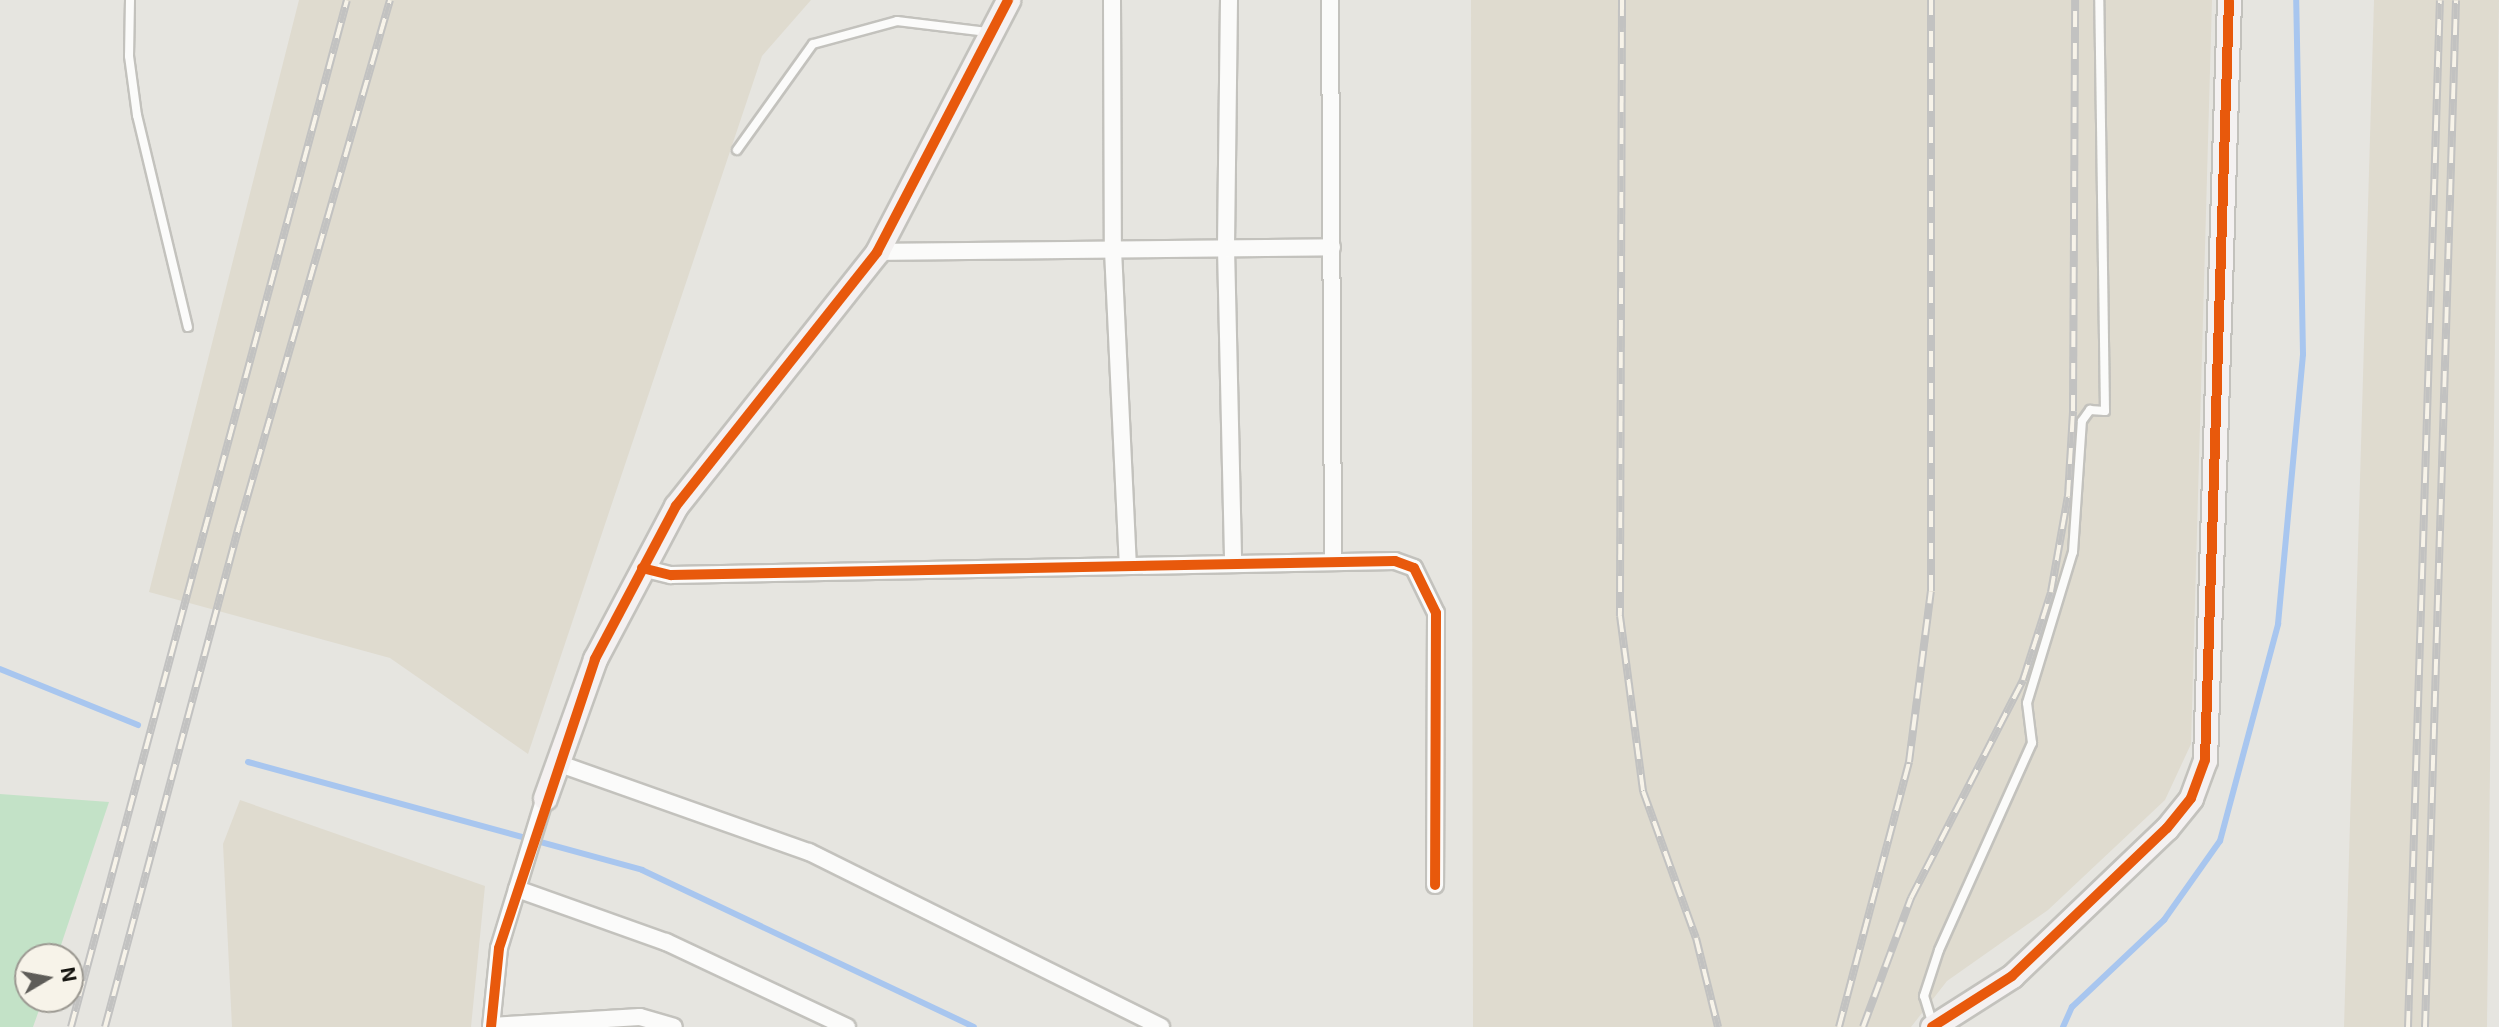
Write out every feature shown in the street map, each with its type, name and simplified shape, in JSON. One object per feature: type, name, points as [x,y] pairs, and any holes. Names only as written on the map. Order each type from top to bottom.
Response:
[{"type":"street","points":[[674,1027],[639,1017],[491,1026],[499,948],[556,764],[595,659],[642,568],[720,442],[877,252],[994,33],[1008,0]]},
{"type":"street","points":[[1112,0],[1113,250],[1128,566]]},
{"type":"street","points":[[1229,0],[1226,248],[1233,564]]},
{"type":"street","points":[[1330,0],[1333,562]]},
{"type":"street","points":[[1933,1026],[2019,970],[2158,837],[2191,798],[2205,760],[2229,0]]},
{"type":"street","points":[[877,252],[1332,247]]},
{"type":"street","points":[[642,568],[671,575],[1395,561],[1414,568],[1428,588],[1436,613],[1435,885]]},
{"type":"street","points":[[556,764],[809,852],[1161,1027]]},
{"type":"street","points":[[517,889],[677,947],[847,1027]]},
{"type":"lane","points":[[130,0],[128,56],[137,115],[188,327]]},
{"type":"lane","points":[[1933,1026],[1924,996],[1939,950],[2032,743],[2027,703],[2073,552],[2082,421],[2090,410],[2105,411],[2099,0]]},
{"type":"lane","points":[[737,150],[790,69],[813,44],[838,33],[897,21],[994,33]]},
{"type":"shaded area","points":[[299,0],[811,0],[762,56],[528,754],[390,658],[149,592]]},
{"type":"shaded area","points":[[1471,0],[2212,0],[2191,744],[2165,800],[2048,910],[1947,981],[1911,1027],[1473,1027]]},
{"type":"shaded area","points":[[2374,0],[2499,0],[2487,1027],[2344,1027]]},
{"type":"shaded area","points":[[240,800],[485,886],[471,1027],[232,1027],[223,844]]},
{"type":"green space","points":[[0,794],[109,802],[62,943],[14,943],[14,1013],[38,1013],[33,1027],[0,1027]]},
{"type":"waterway","points":[[2063,1027],[2072,1007],[2164,920],[2220,841],[2278,624],[2303,354],[2296,0]]},
{"type":"waterway","points":[[0,669],[138,725]]},
{"type":"waterway","points":[[248,762],[642,870],[974,1027]]},
{"type":"railway","points":[[71,1027],[347,0]]},
{"type":"railway","points":[[105,1027],[239,526],[390,0]]},
{"type":"railway","points":[[1622,0],[1620,616],[1643,791],[1696,938],[1718,1027]]},
{"type":"railway","points":[[1839,1027],[1909,762],[1931,591],[1931,0]]},
{"type":"railway","points":[[1863,1027],[1911,898],[2023,680],[2051,592],[2068,496],[2073,411],[2075,0]]},
{"type":"railway","points":[[2408,1027],[2440,0]]},
{"type":"railway","points":[[2425,1027],[2456,0]]},
{"type":"cycle path","points":[[491,1027],[499,948],[595,659],[676,506],[877,252],[1008,0]]},
{"type":"cycle path","points":[[1932,1027],[2012,976],[2167,828],[2191,798],[2205,760],[2229,0]]},
{"type":"cycle path","points":[[642,568],[671,575],[1395,561],[1414,568],[1436,613],[1435,885]]}]
